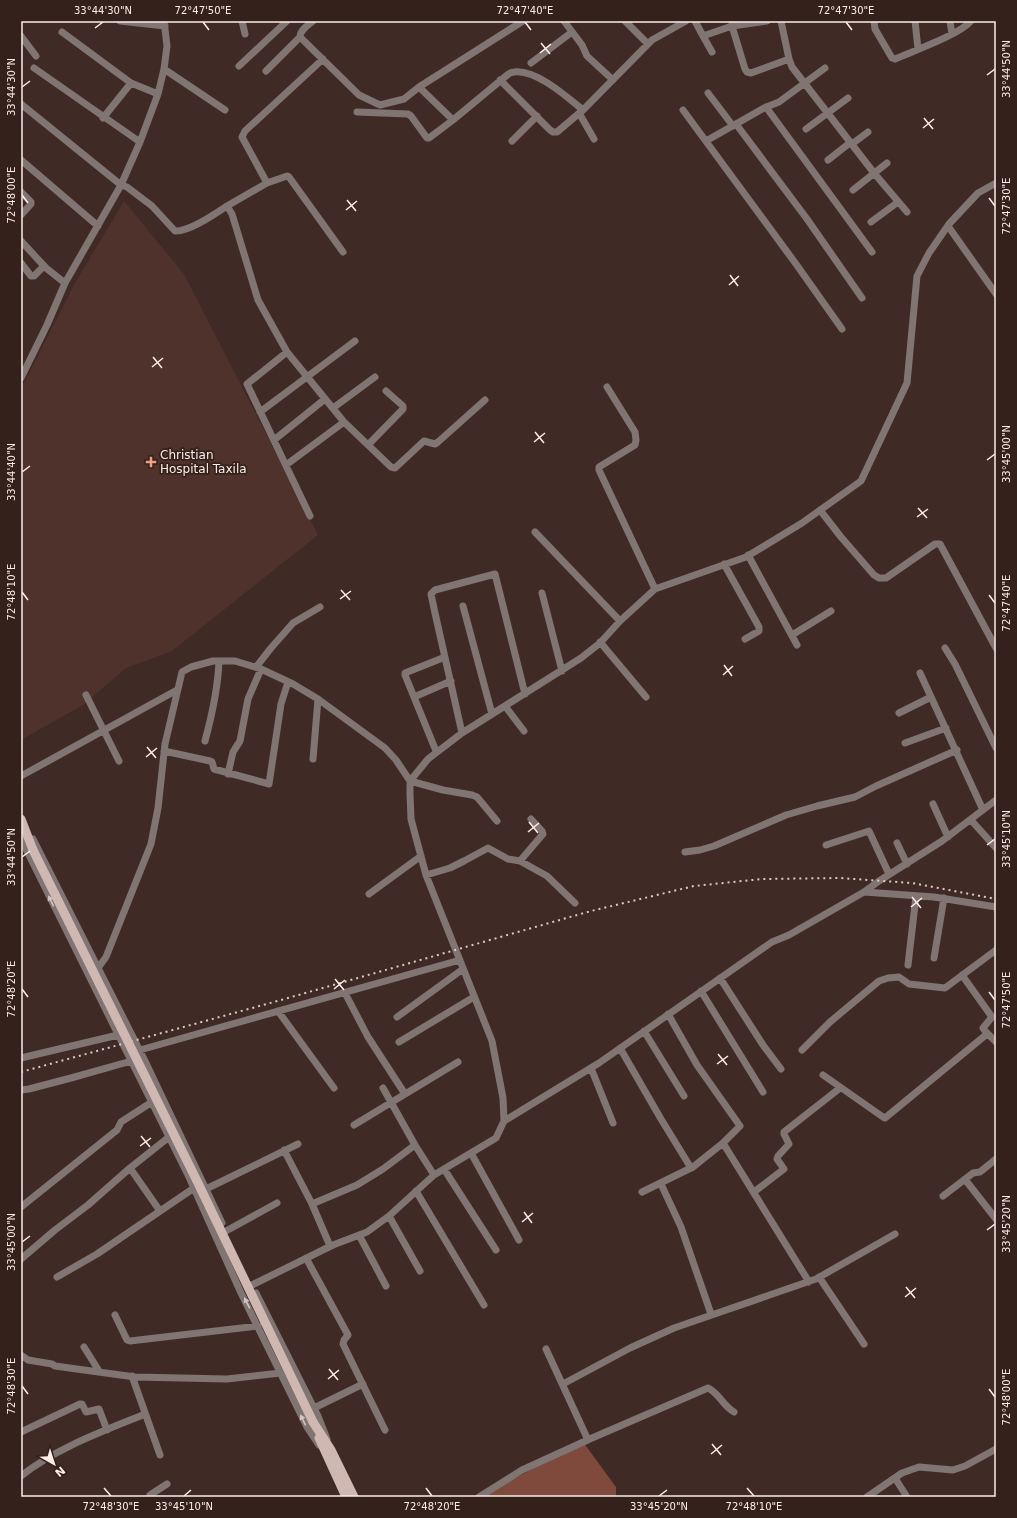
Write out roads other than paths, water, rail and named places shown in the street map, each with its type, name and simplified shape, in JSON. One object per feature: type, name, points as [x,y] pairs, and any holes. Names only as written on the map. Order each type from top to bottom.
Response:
[{"type":"main road","points":[[21,818],[33,850]]},
{"type":"main road","points":[[21,830],[33,850],[197,1181],[313,1422],[354,1497]]},
{"type":"main road","points":[[328,1451],[346,1497]]},
{"type":"street","points":[[21,376],[47,325],[65,283],[121,185],[140,142],[158,94],[164,69],[167,46],[165,24],[120,21]]},
{"type":"street","points":[[242,21],[245,34]]},
{"type":"street","points":[[239,66],[287,21]]},
{"type":"street","points":[[266,71],[300,37],[303,30],[313,21]]},
{"type":"street","points":[[300,37],[359,95],[380,105],[404,99],[419,87],[523,21]]},
{"type":"street","points":[[564,21],[582,45],[587,56],[613,80]]},
{"type":"street","points":[[500,80],[553,132],[557,132],[581,112],[652,40],[686,21]]},
{"type":"street","points":[[695,21],[712,52]]},
{"type":"street","points":[[703,36],[732,23],[767,21]]},
{"type":"street","points":[[781,21],[792,68],[906,212]]},
{"type":"street","points":[[874,21],[875,29],[892,58],[895,60],[952,34],[971,21]]},
{"type":"street","points":[[915,21],[918,49]]},
{"type":"street","points":[[950,21],[952,34]]},
{"type":"street","points":[[627,22],[648,44]]},
{"type":"street","points":[[732,23],[747,72],[752,72],[789,59]]},
{"type":"street","points":[[62,32],[131,83],[158,94]]},
{"type":"street","points":[[531,63],[572,32]]},
{"type":"street","points":[[21,36],[36,56]]},
{"type":"street","points":[[267,184],[242,137],[245,131],[323,59]]},
{"type":"street","points":[[34,68],[103,118],[140,142]]},
{"type":"street","points":[[706,141],[766,107],[779,102],[804,82],[825,68]]},
{"type":"street","points":[[164,69],[225,110]]},
{"type":"street","points":[[357,112],[408,114],[427,138],[429,138],[453,120],[500,80],[513,72],[536,76],[562,91],[581,112],[594,140]]},
{"type":"street","points":[[103,118],[131,83]]},
{"type":"street","points":[[419,87],[453,120]]},
{"type":"street","points":[[708,94],[807,219],[862,298]]},
{"type":"street","points":[[806,129],[827,112],[848,98]]},
{"type":"street","points":[[21,104],[121,185],[128,187],[152,206],[175,231],[188,229],[267,184],[287,176],[343,252]]},
{"type":"street","points":[[766,107],[872,252]]},
{"type":"street","points":[[683,110],[842,329]]},
{"type":"street","points":[[512,141],[537,116]]},
{"type":"street","points":[[828,160],[868,132]]},
{"type":"street","points":[[21,160],[98,226]]},
{"type":"street","points":[[852,190],[888,163]]},
{"type":"street","points":[[410,781],[428,758],[436,751],[581,658],[600,642],[620,620],[655,589],[748,555],[802,523],[861,481],[907,383],[917,276],[929,253],[948,226],[978,193],[996,183]]},
{"type":"street","points":[[21,192],[31,204],[21,215]]},
{"type":"street","points":[[871,222],[898,202]]},
{"type":"street","points":[[227,206],[232,214],[258,300],[287,352],[344,422],[391,467],[395,468],[424,441],[435,444],[438,442],[485,400]]},
{"type":"street","points":[[948,226],[996,294]]},
{"type":"street","points":[[21,241],[44,266],[65,283]]},
{"type":"street","points":[[21,263],[31,276],[34,276],[44,266]]},
{"type":"street","points":[[260,412],[355,341]]},
{"type":"street","points":[[287,352],[247,384],[310,516]]},
{"type":"street","points":[[333,408],[375,377]]},
{"type":"street","points":[[607,387],[635,432],[636,440],[635,445],[599,467],[599,470],[655,589]]},
{"type":"street","points":[[368,445],[403,409],[403,406],[386,391]]},
{"type":"street","points":[[274,440],[325,399]]},
{"type":"street","points":[[286,465],[344,422]]},
{"type":"street","points":[[820,510],[841,537],[874,575],[879,578],[886,578],[936,544],[940,544],[996,648]]},
{"type":"street","points":[[535,532],[620,620]]},
{"type":"street","points":[[748,555],[797,645]]},
{"type":"street","points":[[724,564],[759,627],[759,632],[745,639]]},
{"type":"street","points":[[462,733],[431,594],[435,590],[495,574],[525,694]]},
{"type":"street","points":[[542,593],[562,671]]},
{"type":"street","points":[[463,606],[492,714]]},
{"type":"street","points":[[228,774],[233,752],[240,741],[248,699],[258,668],[271,648],[293,623],[320,607]]},
{"type":"street","points":[[792,635],[830,611]]},
{"type":"street","points":[[600,642],[646,697]]},
{"type":"street","points":[[945,648],[955,664],[996,748]]},
{"type":"street","points":[[436,751],[405,673],[445,657]]},
{"type":"street","points":[[98,968],[106,957],[151,844],[158,808],[164,751],[182,672],[191,667],[213,661],[235,661],[258,668],[288,682],[318,700],[385,748],[396,760],[410,781],[411,819],[426,875],[492,1041],[503,1098],[504,1121],[496,1138],[434,1175],[389,1216],[367,1232],[330,1246],[252,1285]]},
{"type":"street","points":[[205,741],[212,713],[219,661]]},
{"type":"street","points":[[920,673],[983,810]]},
{"type":"street","points":[[414,697],[451,681]]},
{"type":"street","points":[[164,751],[210,761],[214,769],[269,784],[281,704],[288,682]]},
{"type":"street","points":[[21,776],[177,690]]},
{"type":"street","points":[[86,695],[119,761]]},
{"type":"street","points":[[899,713],[931,696]]},
{"type":"street","points":[[313,759],[318,700]]},
{"type":"street","points":[[505,706],[524,731]]},
{"type":"street","points":[[905,743],[946,728]]},
{"type":"street","points":[[685,852],[714,846],[786,815],[854,797],[956,750]]},
{"type":"street","points":[[410,781],[477,797],[497,821]]},
{"type":"street","points":[[933,804],[948,837]]},
{"type":"street","points":[[504,1121],[620,1048],[772,942],[789,935],[864,892],[889,874],[948,837],[983,810],[995,804]]},
{"type":"street","points":[[21,818],[144,1058],[252,1285],[314,1408],[328,1451]]},
{"type":"street","points":[[520,861],[543,834],[531,819]]},
{"type":"street","points":[[971,820],[996,848]]},
{"type":"street","points":[[826,845],[869,831],[889,874]]},
{"type":"street","points":[[21,839],[194,1188],[241,1293],[307,1427],[328,1451]]},
{"type":"street","points":[[897,843],[907,864]]},
{"type":"street","points":[[426,875],[450,868],[488,848],[508,859],[520,861],[547,876],[575,903]]},
{"type":"street","points":[[369,894],[421,856]]},
{"type":"street","points":[[864,892],[944,898],[996,907]]},
{"type":"street","points":[[908,965],[916,896]]},
{"type":"street","points":[[934,958],[944,898]]},
{"type":"street","points":[[802,1050],[830,1022],[879,981],[899,977],[909,984],[945,988],[996,950]]},
{"type":"street","points":[[140,1050],[460,960]]},
{"type":"street","points":[[397,1017],[463,969]]},
{"type":"street","points":[[962,975],[992,1017],[983,1028],[996,1042]]},
{"type":"street","points":[[720,978],[763,1045],[781,1069]]},
{"type":"street","points":[[701,991],[763,1092]]},
{"type":"street","points":[[344,993],[368,1037],[405,1094]]},
{"type":"street","points":[[400,1042],[474,998]]},
{"type":"street","points":[[278,1011],[334,1088]]},
{"type":"street","points":[[642,1192],[691,1168],[723,1143],[740,1126],[697,1065],[668,1014]]},
{"type":"street","points":[[644,1031],[684,1096]]},
{"type":"street","points":[[823,1075],[885,1118],[987,1034]]},
{"type":"street","points":[[21,1058],[118,1035]]},
{"type":"street","points":[[620,1048],[691,1168]]},
{"type":"street","points":[[21,1090],[144,1058]]},
{"type":"street","points":[[354,1125],[458,1062]]},
{"type":"street","points":[[590,1068],[613,1123]]},
{"type":"street","points":[[383,1088],[434,1175]]},
{"type":"street","points":[[754,1192],[784,1169],[777,1159],[789,1144],[784,1132],[840,1088]]},
{"type":"street","points":[[21,1207],[117,1130],[121,1122],[152,1102]]},
{"type":"street","points":[[21,1259],[169,1137]]},
{"type":"street","points":[[723,1143],[809,1282]]},
{"type":"street","points":[[206,1189],[298,1144]]},
{"type":"street","points":[[312,1204],[357,1185],[383,1169],[415,1144]]},
{"type":"street","points":[[284,1150],[312,1204],[330,1246]]},
{"type":"street","points":[[471,1153],[518,1240]]},
{"type":"street","points":[[943,1196],[973,1173],[980,1172],[996,1159]]},
{"type":"street","points":[[130,1168],[160,1211]]},
{"type":"street","points":[[444,1169],[496,1250]]},
{"type":"street","points":[[967,1182],[996,1219]]},
{"type":"street","points":[[661,1184],[681,1227],[711,1314]]},
{"type":"street","points":[[57,1277],[97,1254],[194,1188]]},
{"type":"street","points":[[416,1191],[484,1305]]},
{"type":"street","points":[[226,1231],[277,1203]]},
{"type":"street","points":[[389,1216],[420,1271]]},
{"type":"street","points":[[563,1384],[630,1348],[674,1328],[711,1314],[809,1282],[895,1234]]},
{"type":"street","points":[[359,1235],[386,1286]]},
{"type":"street","points":[[21,1248],[27,1254]]},
{"type":"street","points":[[306,1258],[348,1335],[343,1344],[385,1430]]},
{"type":"street","points":[[819,1277],[864,1344]]},
{"type":"street","points":[[115,1315],[127,1340],[130,1341],[258,1326]]},
{"type":"street","points":[[84,1347],[99,1372]]},
{"type":"street","points":[[546,1349],[588,1440]]},
{"type":"street","points":[[21,1354],[28,1360],[52,1364],[55,1366],[132,1376],[227,1379],[280,1373]]},
{"type":"street","points":[[132,1376],[160,1455]]},
{"type":"street","points":[[314,1408],[363,1384]]},
{"type":"street","points":[[479,1497],[522,1470],[708,1388],[713,1390],[728,1408],[734,1412]]},
{"type":"street","points":[[21,1432],[80,1404],[82,1404],[86,1412],[99,1409],[107,1430]]},
{"type":"street","points":[[21,1476],[55,1455],[145,1414]]},
{"type":"street","points":[[872,1496],[902,1473],[919,1467],[953,1470],[965,1466],[996,1449]]},
{"type":"street","points":[[895,1478],[907,1497]]},
{"type":"street","points":[[149,1496],[167,1484]]},
{"type":"railway","points":[[21,1072],[281,1000],[591,911],[694,886],[762,879],[840,878],[912,883],[996,899]]},
{"type":"place","name":"Christian Hospital Taxila","points":[[151,462]]}]
